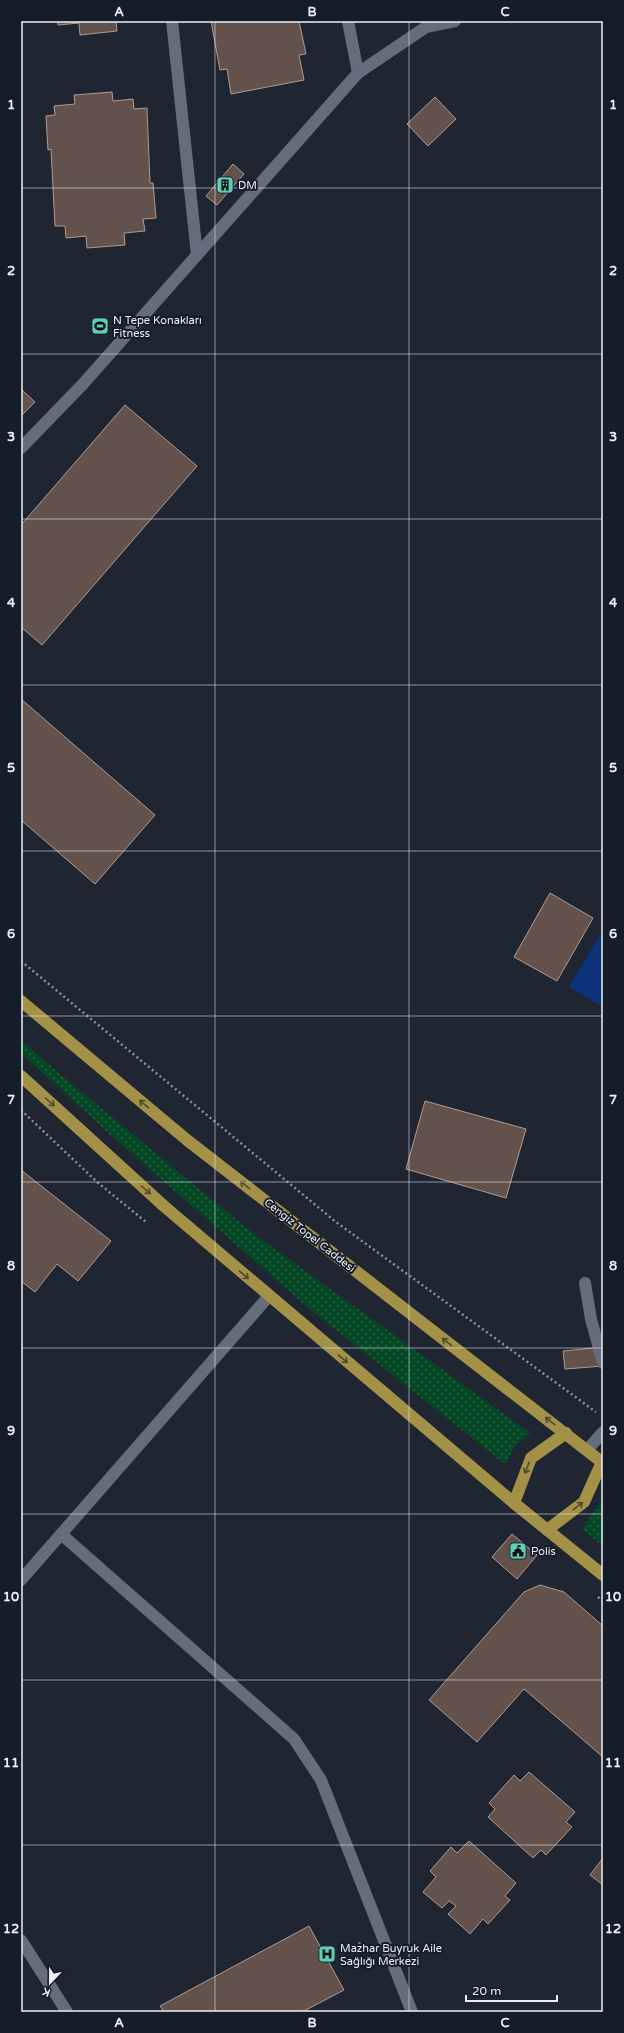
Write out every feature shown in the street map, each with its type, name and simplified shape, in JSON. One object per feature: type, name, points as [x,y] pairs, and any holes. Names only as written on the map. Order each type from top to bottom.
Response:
[{"type":"main road","name":"Cengiz Topel Caddesi","points":[[21,1001],[187,1140],[602,1462]]},
{"type":"main road","points":[[21,1076],[165,1207],[269,1296],[514,1503],[603,1574]]},
{"type":"main road","points":[[514,1503],[532,1458],[566,1433]]},
{"type":"main road","points":[[547,1530],[584,1502],[602,1462]]},
{"type":"street","points":[[172,21],[197,255]]},
{"type":"street","points":[[348,21],[358,73]]},
{"type":"street","points":[[21,448],[84,384],[358,73],[426,27],[455,21]]},
{"type":"street","points":[[585,1283],[591,1319],[603,1363]]},
{"type":"street","points":[[21,1580],[269,1296]]},
{"type":"street","points":[[587,1450],[603,1432]]},
{"type":"street","points":[[61,1534],[294,1739],[321,1780],[412,2012]]},
{"type":"street","points":[[21,1940],[67,2012]]},
{"type":"path","points":[[21,961],[336,1222],[597,1413]]},
{"type":"green space","points":[[21,1040],[55,1070],[250,1231],[530,1433],[515,1446],[505,1464],[312,1311],[114,1138],[21,1053]]},
{"type":"green space","points":[[603,1498],[603,1546],[582,1529]]},
{"type":"water","points":[[603,930],[603,1007],[569,987]]},
{"type":"building","points":[[58,21],[116,21],[117,31],[80,35],[79,23],[58,25]]},
{"type":"building","points":[[211,21],[299,21],[306,54],[299,55],[304,80],[231,94],[227,69],[220,70]]},
{"type":"building","points":[[112,92],[113,101],[133,99],[134,109],[147,108],[150,183],[153,183],[156,218],[143,219],[145,231],[124,233],[125,245],[87,248],[86,236],[66,238],[65,226],[55,226],[51,149],[48,150],[46,116],[55,115],[54,106],[75,104],[74,95]]},
{"type":"building","points":[[435,97],[456,119],[428,146],[407,124]]},
{"type":"building","name":"DM","points":[[233,164],[244,174],[217,205],[206,196]]},
{"type":"building","points":[[21,389],[35,402],[21,416]]},
{"type":"building","points":[[125,405],[197,466],[42,645],[21,627],[21,525]]},
{"type":"building","points":[[21,699],[155,815],[95,884],[21,820]]},
{"type":"building","points":[[550,893],[593,918],[557,981],[514,957]]},
{"type":"building","points":[[425,1101],[526,1129],[506,1198],[406,1169]]},
{"type":"building","points":[[21,1170],[111,1241],[78,1281],[57,1264],[35,1292],[21,1281]]},
{"type":"building","points":[[603,1347],[603,1366],[565,1369],[563,1351]]},
{"type":"building","points":[[512,1534],[537,1555],[517,1579],[492,1557]]},
{"type":"building","points":[[540,1585],[564,1592],[603,1626],[603,1757],[524,1689],[477,1742],[429,1700],[524,1592]]},
{"type":"building","points":[[529,1772],[575,1812],[566,1822],[572,1827],[546,1855],[541,1850],[533,1858],[488,1817],[495,1809],[489,1803],[514,1775],[520,1781]]},
{"type":"building","points":[[469,1841],[516,1883],[505,1896],[510,1900],[488,1924],[483,1919],[470,1934],[448,1914],[456,1906],[449,1901],[442,1908],[423,1892],[436,1877],[430,1871],[451,1847],[457,1853]]},
{"type":"building","points":[[603,1858],[603,1885],[590,1875]]},
{"type":"building","points":[[309,1926],[344,1990],[302,2012],[164,2012],[160,2006]]},
{"type":"place","name":"DM","points":[[225,185]]},
{"type":"place","name":"N Tepe Konakları Fitness","points":[[100,326]]},
{"type":"place","name":"Polis","points":[[518,1551]]},
{"type":"place","name":"Mazhar Buyruk Aile Sağlığı Merkezi","points":[[327,1954]]}]
